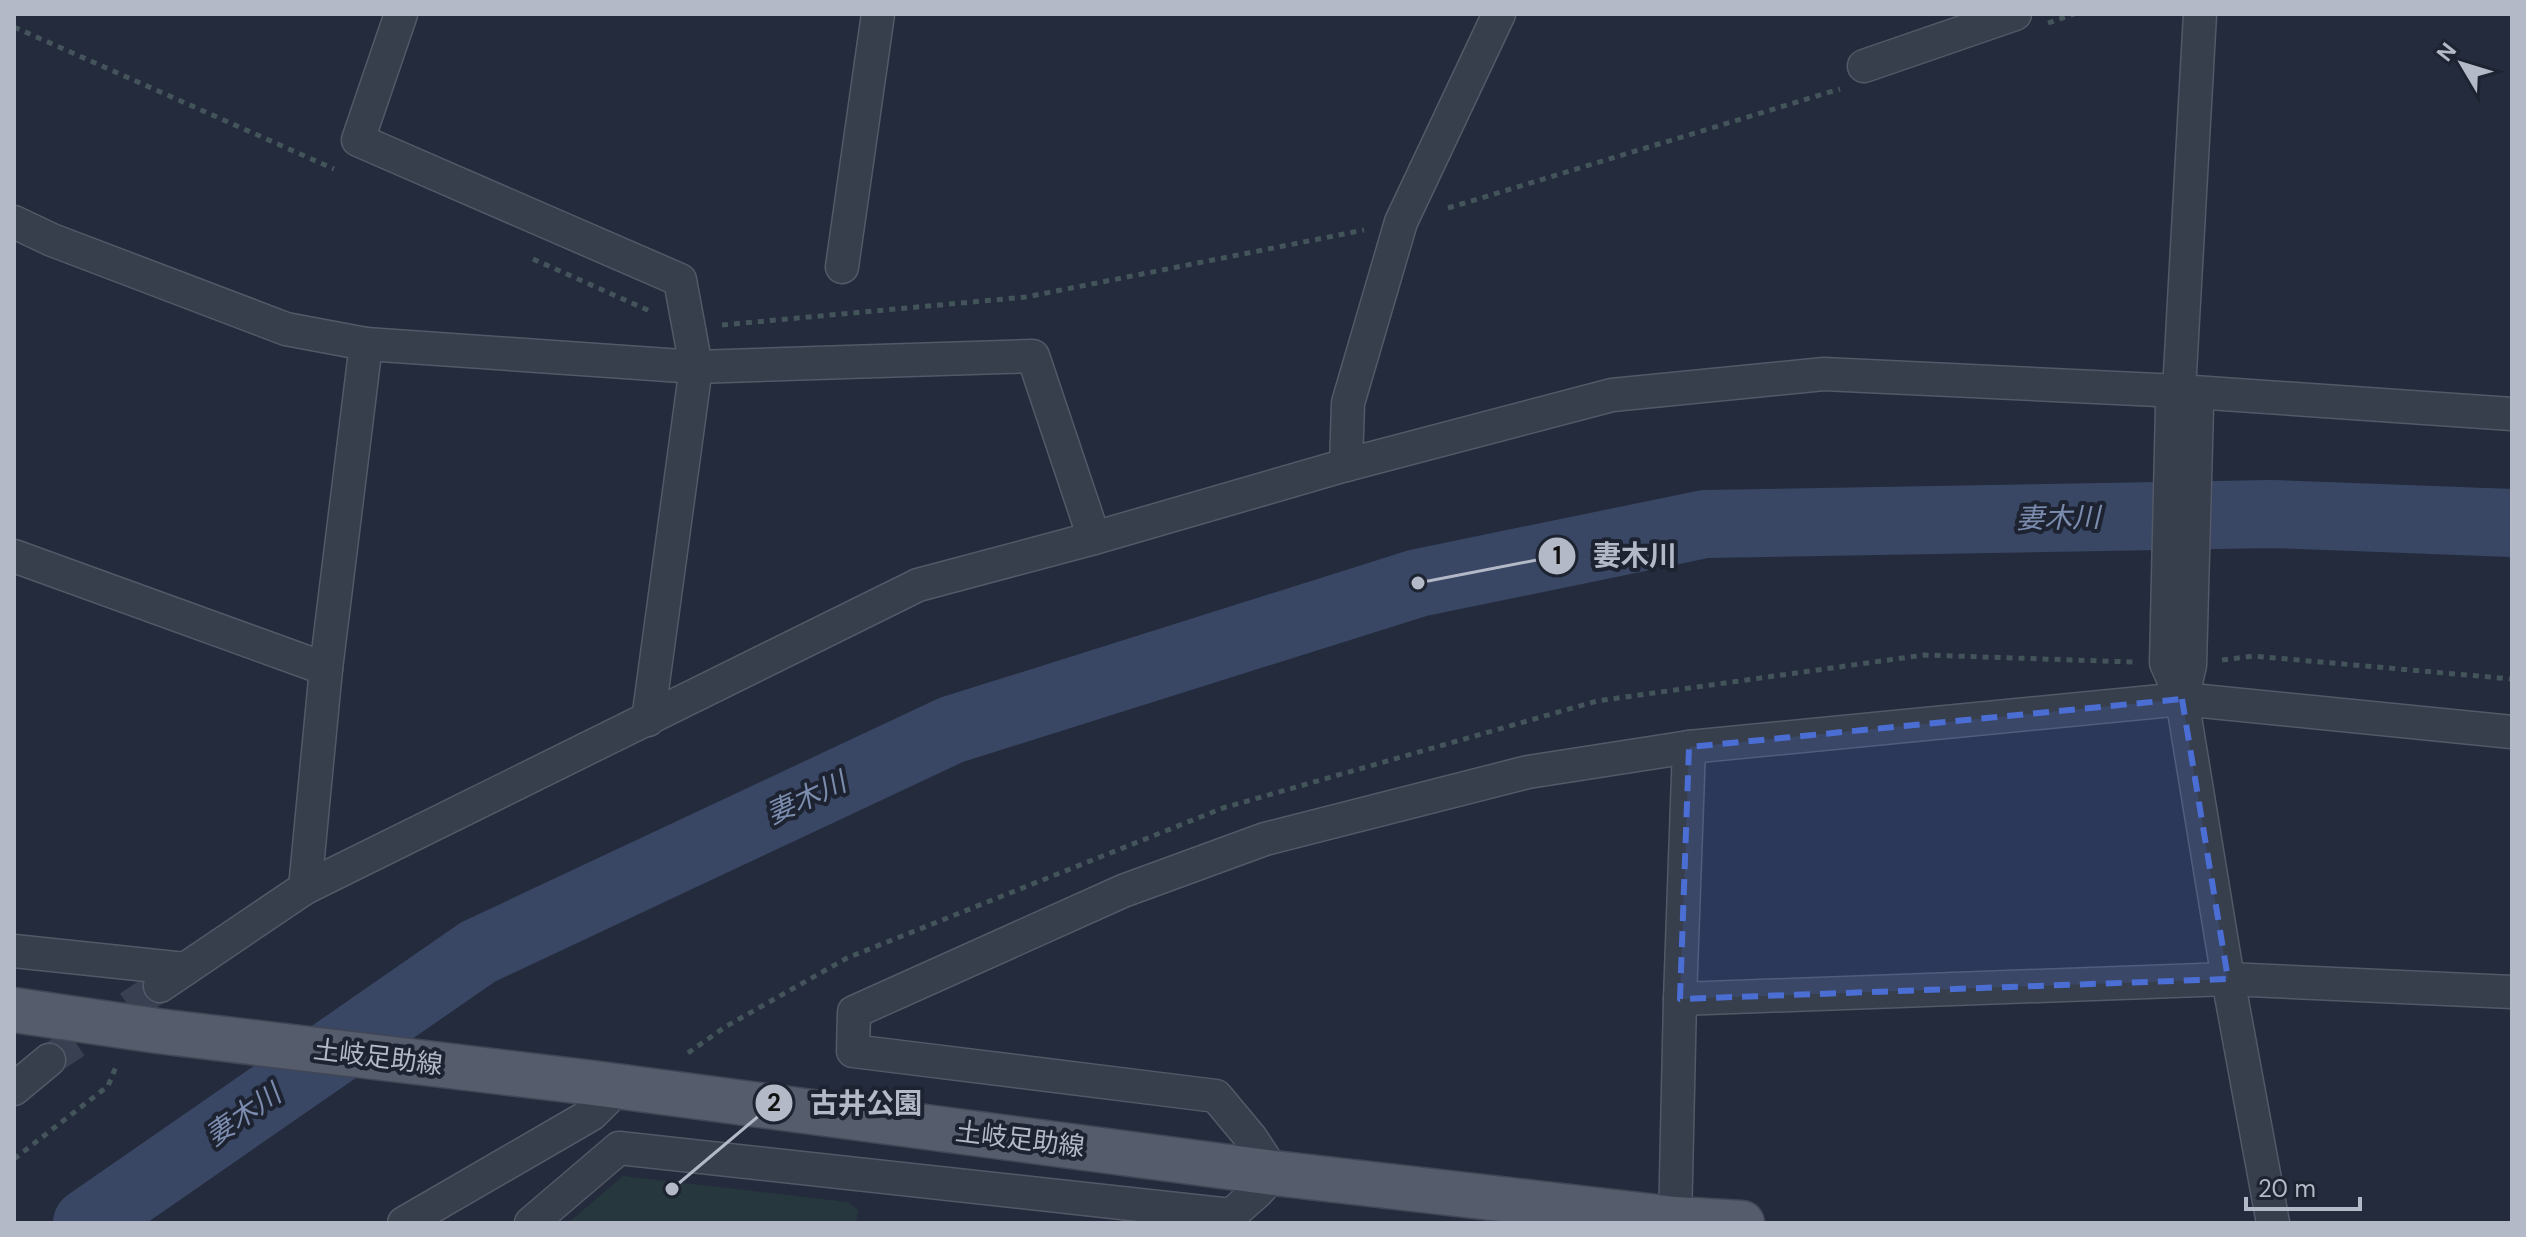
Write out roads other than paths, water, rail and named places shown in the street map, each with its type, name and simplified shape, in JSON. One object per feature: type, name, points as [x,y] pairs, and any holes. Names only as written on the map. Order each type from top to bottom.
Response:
[{"type":"main road","name":"土岐足助線","points":[[14,1010],[140,1042],[606,1084],[1274,1173],[1675,1221],[1742,1223]]},
{"type":"street","points":[[401,14],[358,140],[680,280],[696,367],[648,720]]},
{"type":"street","points":[[842,267],[878,14]]},
{"type":"street","points":[[1346,465],[1348,403],[1401,222],[1499,14]]},
{"type":"street","points":[[2200,14],[2183,401],[2178,664],[2228,979],[2273,1223]]},
{"type":"street","points":[[1857,76],[2030,19]]},
{"type":"street","points":[[14,222],[52,240],[286,329],[366,344],[696,367],[1033,356],[1094,538]]},
{"type":"street","points":[[305,888],[326,669],[366,344]]},
{"type":"street","points":[[14,951],[172,978],[305,888],[918,585],[1346,465],[1612,395],[1824,374],[2183,401],[2512,414]]},
{"type":"street","points":[[14,556],[326,669]]},
{"type":"street","points":[[531,1223],[619,1148],[1231,1219],[1274,1173],[1251,1138],[1216,1096],[853,1051],[854,1012],[1123,891],[1265,839],[1528,772],[1689,747],[2182,699],[2512,732]]},
{"type":"street","points":[[1675,1221],[1689,747]]},
{"type":"street","points":[[1680,999],[2228,979],[2512,992]]},
{"type":"street","points":[[14,1089],[49,1060]]},
{"type":"street","points":[[404,1223],[592,1114],[606,1084]]},
{"type":"waterway","name":"妻木川","points":[[87,1223],[478,952],[951,730],[1418,583],[1705,524],[2272,514],[2512,523]]},
{"type":"tunnel","points":[[49,1060],[160,986]]},
{"type":"place","name":"妻木川","points":[[1418,583]]},
{"type":"place","name":"古井公園","points":[[672,1189]]}]
